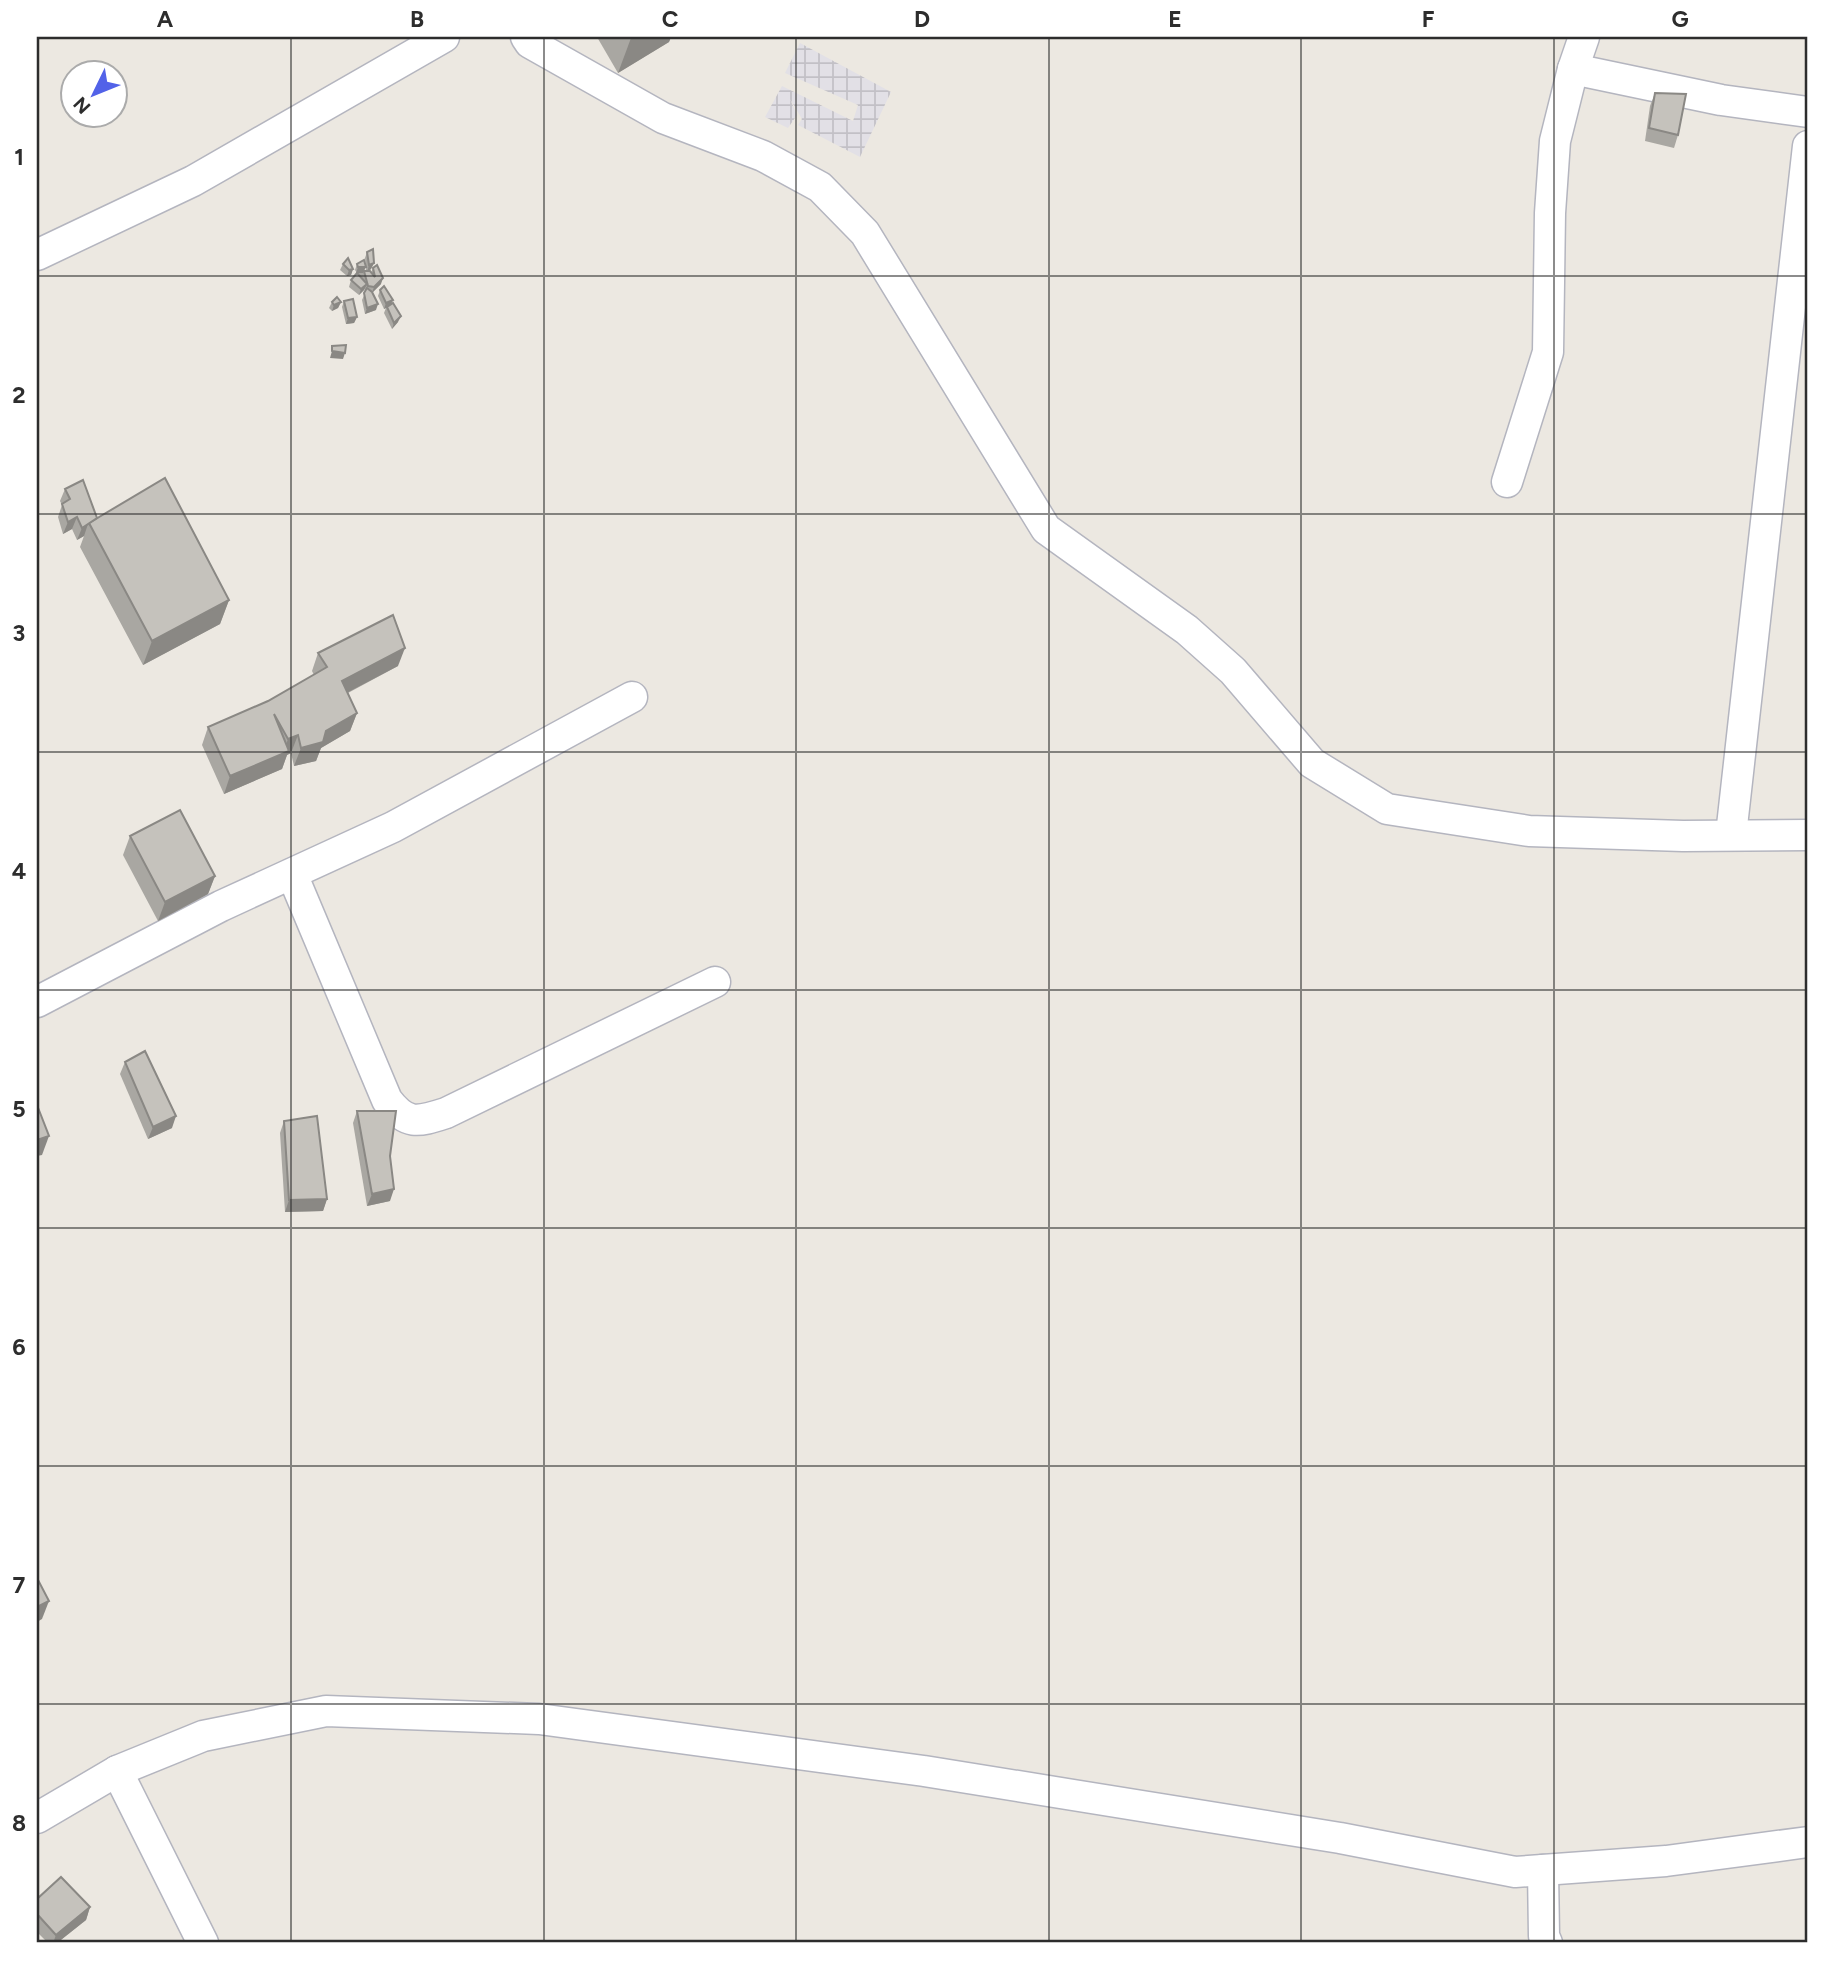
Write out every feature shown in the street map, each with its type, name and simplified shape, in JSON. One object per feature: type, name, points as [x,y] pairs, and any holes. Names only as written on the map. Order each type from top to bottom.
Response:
[{"type":"street","points":[[37,256],[193,181],[444,37]]},
{"type":"street","points":[[526,37],[530,43],[663,118],[763,156],[820,187],[865,233],[1046,529],[1187,629],[1233,671],[1312,763],[1387,809],[1529,831],[1808,835]]},
{"type":"street","points":[[1507,482],[1548,352],[1550,213],[1555,141],[1584,37]]},
{"type":"street","points":[[1573,69],[1721,100],[1808,112]]},
{"type":"street","points":[[1731,835],[1808,146]]},
{"type":"street","points":[[37,1002],[292,874],[393,827],[632,697]]},
{"type":"street","points":[[292,874],[387,1100],[398,1114],[418,1122],[446,1112],[715,982]]},
{"type":"street","points":[[37,1818],[117,1771],[203,1736],[326,1711],[539,1719],[937,1774],[1340,1838],[1515,1872],[1666,1861],[1808,1842]]},
{"type":"street","points":[[117,1771],[203,1943]]},
{"type":"street","points":[[1543,1870],[1544,1936],[1547,1943]]},
{"type":"shaded area","points":[[800,43],[891,92],[860,157],[798,125],[802,119],[790,99],[797,115],[788,128],[765,117],[782,86],[853,121],[858,105],[785,73]]},
{"type":"building","points":[[1655,93],[1686,94],[1678,135],[1649,128]]},
{"type":"building","points":[[373,249],[374,263],[369,265],[367,252]]},
{"type":"building","points":[[348,258],[353,269],[349,270],[343,264]]},
{"type":"building","points":[[364,260],[366,267],[358,267],[357,264]]},
{"type":"building","points":[[377,265],[383,278],[374,287],[368,286],[364,271],[370,271],[375,277],[373,268]]},
{"type":"building","points":[[357,273],[367,284],[361,289],[351,280]]},
{"type":"building","points":[[384,286],[393,300],[386,303],[380,290]]},
{"type":"building","points":[[367,288],[378,304],[367,308],[364,293]]},
{"type":"building","points":[[337,297],[341,302],[334,305],[332,302]]},
{"type":"building","points":[[353,299],[357,317],[348,318],[344,301]]},
{"type":"building","points":[[393,303],[401,316],[394,323],[387,307]]},
{"type":"building","points":[[346,345],[345,353],[332,351],[332,346]]},
{"type":"building","points":[[165,478],[229,600],[152,641],[89,523]]},
{"type":"building","points":[[83,480],[97,518],[82,528],[77,517],[68,522],[62,504],[70,499],[65,489]]},
{"type":"building","points":[[393,615],[405,648],[342,681],[357,713],[326,731],[323,742],[301,748],[298,735],[288,739],[274,714],[289,751],[230,776],[208,727],[268,701],[327,667],[318,653]]},
{"type":"building","points":[[180,810],[215,876],[165,902],[130,836]]},
{"type":"building","points":[[145,1051],[176,1116],[153,1127],[125,1062]]},
{"type":"building","points":[[37,1105],[49,1136],[37,1140]]},
{"type":"building","points":[[357,1111],[396,1111],[390,1156],[394,1189],[372,1194]]},
{"type":"building","points":[[317,1116],[327,1199],[289,1200],[284,1121]]},
{"type":"building","points":[[37,1578],[49,1601],[37,1607]]},
{"type":"building","points":[[61,1877],[90,1907],[56,1935],[37,1914],[37,1899]]}]
